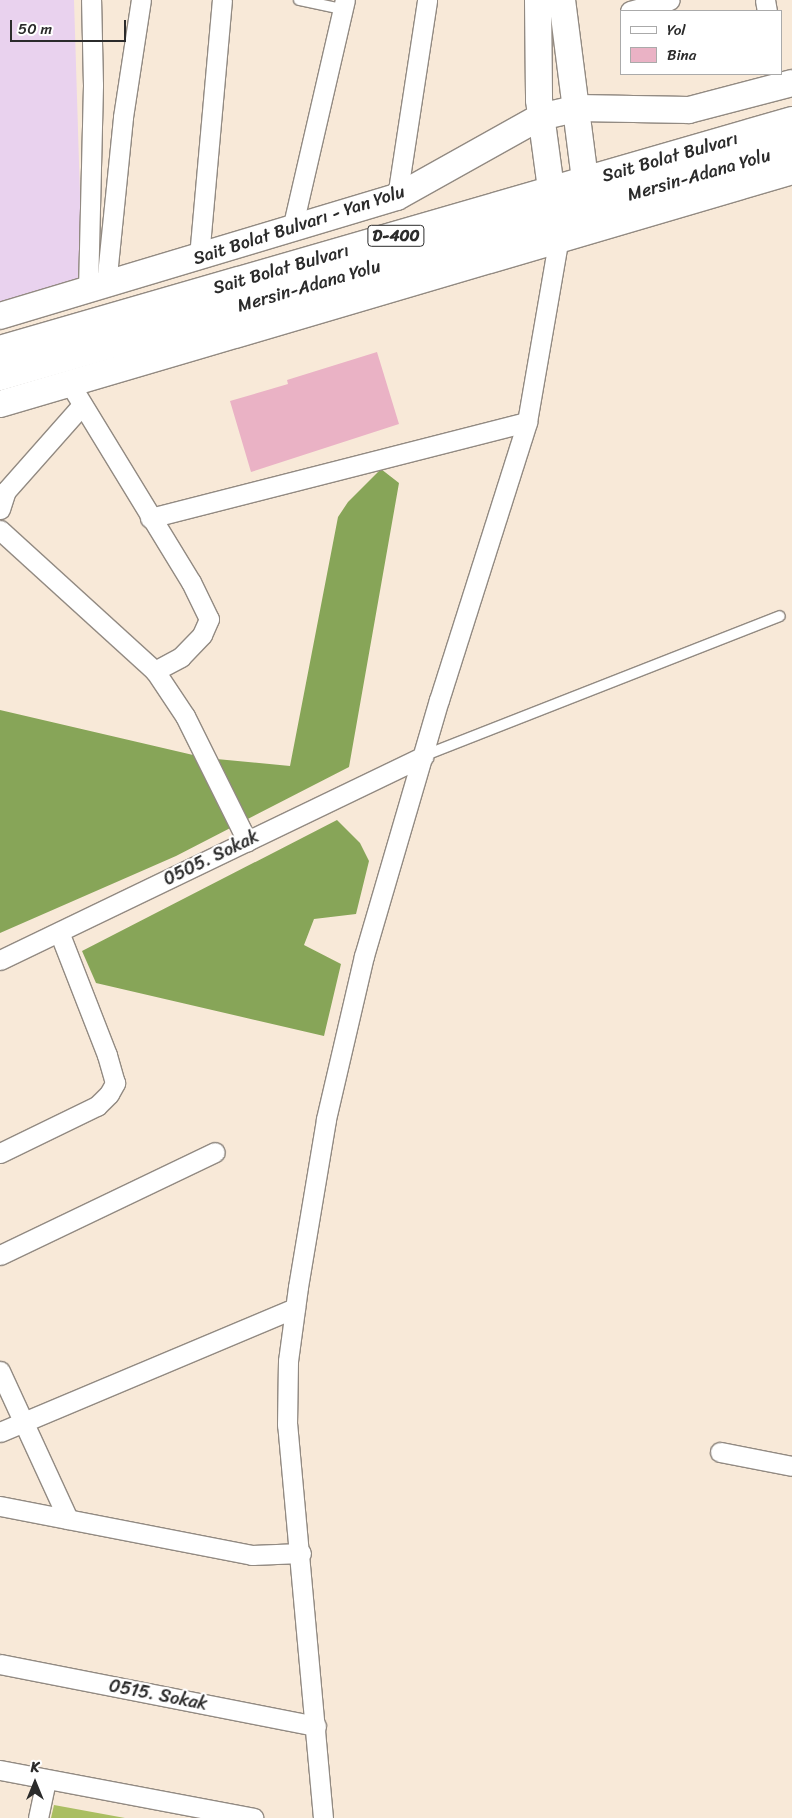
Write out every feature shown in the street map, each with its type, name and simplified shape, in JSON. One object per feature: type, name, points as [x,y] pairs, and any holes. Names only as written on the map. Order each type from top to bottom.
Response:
[{"type":"highway","name":"Sait Bolat Bulvarı","points":[[588,207],[792,121]]},
{"type":"highway","name":"Mersin-Adana Yolu","points":[[0,376],[792,148]]},
{"type":"highway","name":"Sait Bolat Bulvarı","points":[[0,350],[555,216]]},
{"type":"street","points":[[90,0],[97,287]]},
{"type":"street","points":[[97,287],[141,0]]},
{"type":"street","points":[[199,257],[222,0]]},
{"type":"street","points":[[397,197],[427,0]]},
{"type":"street","points":[[324,1818],[287,1425],[288,1361],[326,1119],[364,956],[423,756],[527,422],[555,216],[540,117],[538,0]]},
{"type":"street","points":[[562,0],[578,108],[588,207],[792,171]]},
{"type":"street","points":[[634,10],[670,0]]},
{"type":"street","points":[[292,229],[344,4]]},
{"type":"street","name":"Sait Bolat Bulvarı - Yan Yolu","points":[[0,316],[397,197],[540,117],[578,108],[689,110],[783,81]]},
{"type":"street","points":[[0,404],[76,394],[555,216]]},
{"type":"street","points":[[76,394],[6,491],[0,509],[3,532],[155,672],[185,716],[247,841]]},
{"type":"street","points":[[76,394],[150,518],[191,582],[209,619],[202,635],[181,657],[155,672]]},
{"type":"street","points":[[150,518],[527,422]]},
{"type":"street","name":"0505. Sokak","points":[[0,960],[423,756]]},
{"type":"street","points":[[0,1153],[97,1106],[115,1083],[108,1054],[58,932]]},
{"type":"street","points":[[0,1255],[215,1152]]},
{"type":"street","points":[[0,1432],[295,1308]]},
{"type":"street","points":[[0,1371],[68,1519]]},
{"type":"street","points":[[720,1452],[792,1466]]},
{"type":"street","points":[[0,1506],[252,1555],[300,1552]]},
{"type":"street","name":"0515. Sokak","points":[[0,1664],[316,1726]]},
{"type":"street","points":[[0,1770],[254,1818]]},
{"type":"street","points":[[38,1818],[46,1780]]},
{"type":"lane","points":[[299,0],[344,4]]},
{"type":"lane","points":[[423,756],[780,616]]},
{"type":"shaded area","points":[[0,0],[74,0],[82,260],[78,282],[0,304]]},
{"type":"green space","points":[[381,469],[399,483],[349,767],[176,856],[0,933],[0,710],[206,758],[290,766],[338,517],[348,502]]},
{"type":"green space","points":[[337,820],[360,843],[369,861],[356,914],[314,919],[304,945],[341,964],[324,1036],[96,983],[82,951]]},
{"type":"green space","points":[[54,1805],[125,1818],[51,1818]]},
{"type":"building","points":[[377,352],[399,424],[251,472],[230,401],[288,384],[287,380]]}]
